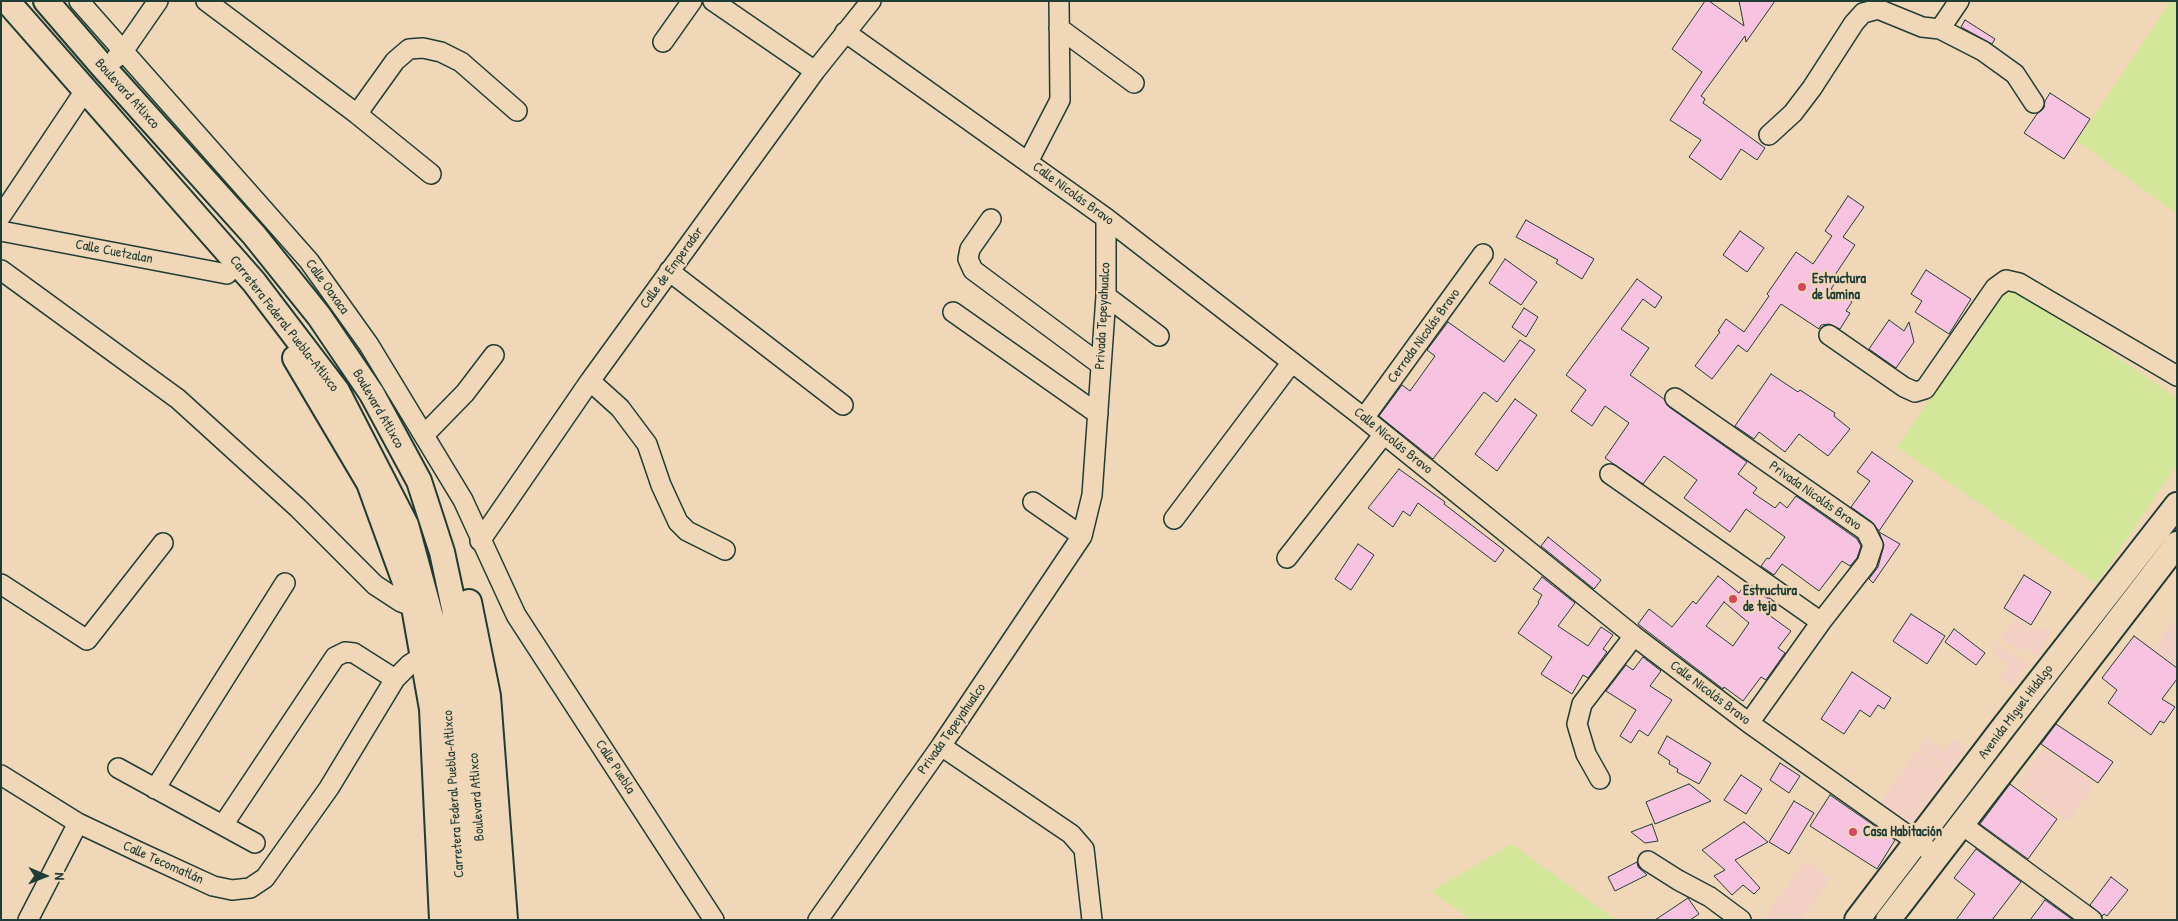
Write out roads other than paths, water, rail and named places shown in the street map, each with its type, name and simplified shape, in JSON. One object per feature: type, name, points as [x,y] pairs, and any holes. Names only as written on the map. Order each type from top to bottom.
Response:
[{"type":"main road","name":"Carretera Federal Puebla-Atlixco","points":[[7,1],[254,282],[337,390],[406,525],[463,733],[461,920]]},
{"type":"main road","name":"Boulevard Atlixco","points":[[46,1],[102,68],[254,235],[319,316],[372,394],[419,481],[442,552],[454,608],[463,733],[484,920]]},
{"type":"main road","points":[[192,211],[208,250],[300,364],[369,483],[414,607],[432,710],[442,920]]},
{"type":"main road","points":[[419,481],[443,516],[462,569],[488,696],[506,920]]},
{"type":"main road","name":"Avenida Miguel Hidalgo","points":[[1857,920],[2003,728],[2177,505]]},
{"type":"main road","name":"Avenida Miguel Hidalgo","points":[[1888,920],[2177,544]]},
{"type":"main road","points":[[2139,553],[2158,567]]},
{"type":"main road","points":[[2003,728],[2024,743]]},
{"type":"street","name":"Calle Oaxaca","points":[[79,1],[309,261],[369,345],[463,500],[480,541],[516,615]]},
{"type":"street","points":[[102,68],[124,50],[158,1]]},
{"type":"street","points":[[206,1],[357,114],[431,174]]},
{"type":"street","points":[[664,42],[692,1]]},
{"type":"street","points":[[714,1],[815,71]]},
{"type":"street","name":"Calle de Emperador","points":[[480,541],[590,381],[669,271],[815,71],[871,1]]},
{"type":"street","points":[[1028,162],[1060,100],[1059,1]]},
{"type":"street","points":[[1940,30],[1959,1]]},
{"type":"street","points":[[1769,135],[1793,113],[1812,88],[1854,23],[1864,13],[1878,9],[1922,27],[1940,30],[1983,51],[2015,74],[2034,102]]},
{"type":"street","points":[[1058,28],[1134,83]]},
{"type":"street","name":"Calle Nicolás Bravo","points":[[845,32],[1106,218],[1364,418],[1634,636],[1750,723],[1937,856]]},
{"type":"street","points":[[357,114],[395,61],[409,49],[422,48],[441,52],[461,62],[517,111]]},
{"type":"street","points":[[1,216],[86,89]]},
{"type":"street","name":"Privada Tepeyahualco","points":[[818,920],[941,746],[1082,536],[1092,495],[1106,296],[1106,218]]},
{"type":"street","points":[[991,219],[970,249],[968,259],[974,270],[1101,365]]},
{"type":"street","name":"Calle Cuetzalan","points":[[1,231],[227,274]]},
{"type":"street","name":"Cerrada Nicolás Bravo","points":[[1364,418],[1483,254]]},
{"type":"street","points":[[1,270],[178,399],[298,508],[375,585],[402,602],[414,607]]},
{"type":"street","points":[[669,271],[843,405]]},
{"type":"street","points":[[1828,335],[1904,387],[1915,392],[1925,389],[1995,288],[2006,280],[2019,283],[2177,376]]},
{"type":"street","points":[[1106,296],[1159,336]]},
{"type":"street","points":[[953,312],[1098,414]]},
{"type":"street","points":[[424,435],[465,393],[494,355]]},
{"type":"street","points":[[1174,519],[1292,362]]},
{"type":"street","points":[[590,381],[620,408],[647,444],[661,485],[678,522],[687,531],[725,550]]},
{"type":"street","name":"Privada Nicolás Bravo","points":[[1675,398],[1866,531],[1873,545],[1867,563],[1821,622],[1750,723]]},
{"type":"street","points":[[1287,558],[1384,434]]},
{"type":"street","points":[[1610,474],[1821,622]]},
{"type":"street","points":[[1034,502],[1082,536]]},
{"type":"street","points":[[4,592],[87,640],[163,543]]},
{"type":"street","points":[[155,789],[284,583]]},
{"type":"street","name":"Calle Puebla","points":[[516,615],[714,920]]},
{"type":"street","points":[[1600,779],[1586,754],[1577,724],[1582,704],[1634,636]]},
{"type":"street","points":[[223,825],[335,657],[345,652],[354,653],[395,679],[410,664],[423,656]]},
{"type":"street","name":"Calle Tecomatlán","points":[[1,775],[78,824],[213,886],[232,890],[250,888],[265,878],[329,788],[395,679]]},
{"type":"street","points":[[941,746],[1071,834],[1084,849],[1092,920]]},
{"type":"street","points":[[118,768],[255,843]]},
{"type":"street","points":[[28,920],[78,824]]},
{"type":"street","points":[[1962,824],[2088,919]]},
{"type":"street","points":[[1648,861],[1710,897],[1742,920]]},
{"type":"place","name":"Estructura de lamina","points":[[1802,287]]},
{"type":"place","name":"Estructura de teja","points":[[1733,599]]},
{"type":"place","name":"Casa Habitación","points":[[1853,832]]}]
